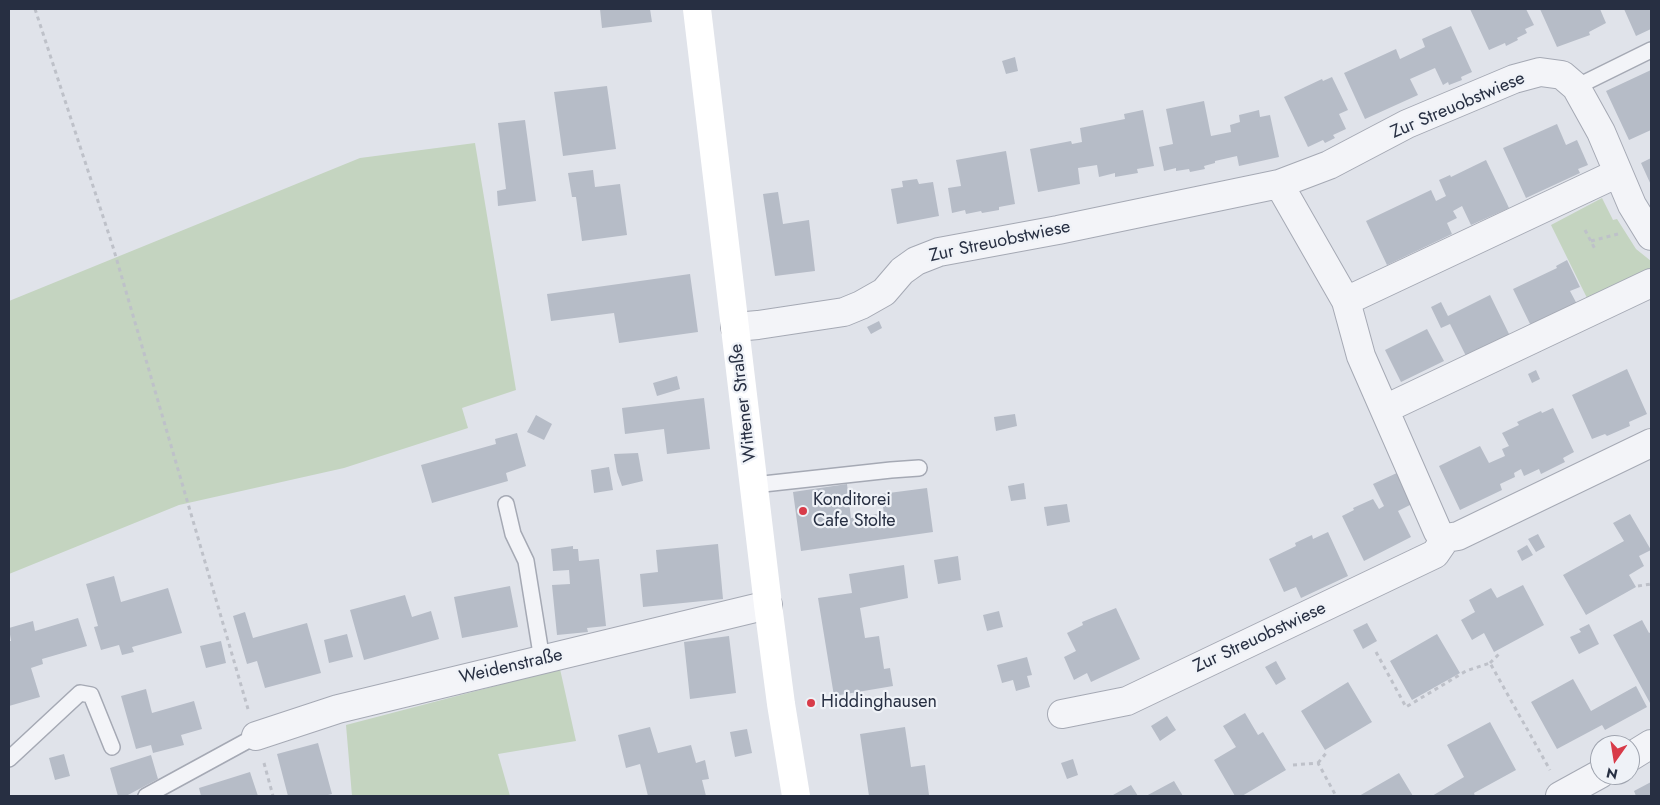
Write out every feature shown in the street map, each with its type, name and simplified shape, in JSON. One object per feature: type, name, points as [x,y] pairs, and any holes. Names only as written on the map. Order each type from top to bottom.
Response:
[{"type":"main road","name":"Wittener Straße","points":[[697,9],[768,605],[796,796]]},
{"type":"street","name":"Zur Streuobstwiese","points":[[735,327],[844,312],[884,292],[902,271],[916,261],[940,252],[1049,232],[1279,184],[1329,165],[1407,124],[1514,79],[1540,72],[1562,75],[1576,87],[1601,132],[1632,204],[1651,236]]},
{"type":"street","points":[[1346,301],[1618,173]]},
{"type":"street","points":[[1279,184],[1346,301],[1361,356],[1438,532],[1446,538],[1458,536],[1651,443]]},
{"type":"street","points":[[1385,409],[1651,283]]},
{"type":"street","name":"Zur Streuobstwiese","points":[[1062,714],[1127,701],[1436,554],[1446,538]]},
{"type":"street","name":"Weidenstraße","points":[[256,736],[338,708],[768,605]]},
{"type":"street","points":[[1640,750],[1651,744]]},
{"type":"street","points":[[1562,795],[1590,780]]},
{"type":"lane","points":[[1576,87],[1651,50]]},
{"type":"lane","points":[[754,485],[919,468]]},
{"type":"lane","points":[[506,504],[513,534],[526,561],[542,660]]},
{"type":"lane","points":[[9,759],[80,693],[91,695],[112,747]]},
{"type":"lane","points":[[146,796],[256,736]]},
{"type":"path","points":[[35,9],[113,247],[273,796]]},
{"type":"path","points":[[1585,230],[1595,249]]},
{"type":"path","points":[[1638,586],[1651,584]]},
{"type":"path","points":[[1376,652],[1406,707],[1466,671],[1490,663],[1501,652]]},
{"type":"path","points":[[1490,663],[1562,795]]},
{"type":"path","points":[[1293,765],[1318,763],[1328,752]]},
{"type":"path","points":[[1318,763],[1336,796]]},
{"type":"green space","points":[[475,143],[516,390],[462,408],[468,428],[344,468],[179,505],[9,574],[9,301],[360,158]]},
{"type":"green space","points":[[1602,198],[1613,220],[1617,219],[1636,249],[1651,261],[1651,277],[1588,300],[1551,225]]},
{"type":"green space","points":[[560,669],[576,741],[498,754],[510,796],[352,796],[346,725]]},
{"type":"building","points":[[600,9],[650,9],[652,22],[602,28]]},
{"type":"building","points":[[1470,9],[1526,9],[1534,25],[1525,29],[1527,33],[1517,38],[1518,40],[1506,46],[1505,43],[1489,50]]},
{"type":"building","points":[[1540,9],[1600,9],[1606,23],[1589,32],[1590,35],[1557,47]]},
{"type":"building","points":[[1624,9],[1651,9],[1651,29],[1636,36]]},
{"type":"building","points":[[1451,26],[1472,72],[1461,77],[1462,80],[1449,85],[1448,82],[1443,85],[1435,68],[1410,79],[1418,95],[1365,119],[1344,73],[1396,49],[1400,59],[1425,47],[1422,39]]},
{"type":"building","points":[[1015,57],[1018,71],[1006,74],[1002,61]]},
{"type":"building","points":[[1651,70],[1651,130],[1629,140],[1606,91]]},
{"type":"building","points":[[1332,77],[1348,110],[1339,114],[1346,129],[1333,135],[1335,138],[1325,143],[1323,140],[1308,147],[1284,97],[1322,79],[1323,81]]},
{"type":"building","points":[[607,86],[616,149],[563,156],[554,92]]},
{"type":"building","points":[[1204,101],[1211,136],[1231,132],[1230,125],[1240,122],[1239,115],[1259,110],[1260,117],[1270,115],[1279,157],[1239,166],[1237,156],[1215,161],[1215,163],[1204,166],[1205,169],[1190,172],[1189,169],[1176,171],[1176,168],[1164,171],[1159,147],[1173,144],[1166,109]]},
{"type":"building","points":[[1143,110],[1154,166],[1137,169],[1138,173],[1115,177],[1115,173],[1099,177],[1097,165],[1078,168],[1080,184],[1038,192],[1030,149],[1071,141],[1072,144],[1082,142],[1080,128],[1125,119],[1124,114]]},
{"type":"building","points":[[525,120],[536,201],[498,206],[497,191],[506,189],[498,123]]},
{"type":"building","points":[[1557,124],[1566,145],[1577,140],[1588,165],[1578,169],[1580,173],[1526,198],[1503,148]]},
{"type":"building","points":[[1006,151],[1015,204],[999,207],[999,210],[982,213],[981,211],[966,214],[965,210],[952,213],[948,188],[961,186],[956,160]]},
{"type":"building","points":[[1651,158],[1651,185],[1641,163]]},
{"type":"building","points":[[1486,160],[1509,208],[1471,225],[1462,206],[1453,211],[1457,218],[1447,223],[1452,234],[1387,265],[1366,221],[1431,190],[1436,201],[1446,196],[1439,180],[1450,175],[1451,177]]},
{"type":"building","points":[[593,170],[595,187],[620,184],[627,235],[582,241],[576,197],[572,197],[568,173]]},
{"type":"building","points":[[917,179],[919,184],[933,182],[939,216],[897,224],[891,189],[903,187],[902,181]]},
{"type":"building","points":[[778,192],[783,224],[809,220],[815,271],[775,276],[763,194]]},
{"type":"building","points":[[1567,260],[1580,287],[1570,291],[1578,306],[1532,328],[1513,289],[1557,268],[1556,266]]},
{"type":"building","points":[[690,274],[698,332],[619,343],[614,313],[551,321],[547,294]]},
{"type":"building","points":[[1490,295],[1510,336],[1467,358],[1450,324],[1441,328],[1431,307],[1441,302],[1448,316]]},
{"type":"building","points":[[879,321],[882,328],[871,334],[867,327]]},
{"type":"building","points":[[1427,329],[1444,361],[1401,382],[1385,350]]},
{"type":"building","points":[[1627,369],[1647,414],[1629,422],[1630,426],[1607,436],[1605,434],[1592,439],[1572,395]]},
{"type":"building","points":[[1536,370],[1540,379],[1532,383],[1528,374]]},
{"type":"building","points":[[677,376],[680,389],[657,396],[653,383]]},
{"type":"building","points":[[704,398],[710,449],[667,454],[664,429],[625,434],[622,408]]},
{"type":"building","points":[[1553,408],[1574,452],[1563,458],[1565,462],[1541,474],[1539,469],[1524,476],[1521,469],[1514,473],[1515,477],[1500,484],[1502,490],[1460,510],[1439,466],[1480,446],[1489,463],[1505,456],[1502,449],[1509,446],[1502,433],[1519,425],[1517,422],[1541,411],[1542,413]]},
{"type":"building","points":[[1015,414],[1017,426],[996,431],[994,417]]},
{"type":"building","points":[[536,415],[552,424],[544,440],[527,432]]},
{"type":"building","points":[[517,433],[526,466],[506,473],[508,481],[432,503],[421,465],[496,444],[495,439]]},
{"type":"building","points":[[638,453],[643,481],[622,486],[614,454]]},
{"type":"building","points":[[609,467],[613,490],[594,493],[591,470]]},
{"type":"building","points":[[1399,472],[1414,503],[1398,511],[1411,537],[1364,561],[1342,516],[1354,510],[1353,508],[1373,499],[1379,509],[1384,506],[1373,484]]},
{"type":"building","points":[[1024,483],[1026,499],[1011,501],[1008,486]]},
{"type":"building","points":[[847,484],[851,518],[884,513],[881,494],[927,488],[933,532],[801,551],[793,492]]},
{"type":"building","points":[[1067,504],[1070,522],[1047,526],[1044,507]]},
{"type":"building","points":[[1630,514],[1651,550],[1639,556],[1644,566],[1629,575],[1636,587],[1586,615],[1563,575],[1624,541],[1613,523]]},
{"type":"building","points":[[1328,532],[1348,576],[1301,598],[1296,587],[1284,592],[1269,559],[1296,546],[1295,543],[1312,535],[1313,539]]},
{"type":"building","points":[[1538,534],[1545,547],[1536,552],[1528,539]]},
{"type":"building","points":[[718,544],[723,599],[643,607],[640,574],[658,572],[656,550]]},
{"type":"building","points":[[1527,545],[1533,555],[1522,561],[1517,551]]},
{"type":"building","points":[[573,546],[573,549],[578,549],[579,561],[599,559],[606,626],[587,628],[588,632],[557,635],[552,585],[570,584],[569,570],[553,571],[551,549]]},
{"type":"building","points":[[958,556],[961,580],[938,584],[934,560]]},
{"type":"building","points":[[904,565],[908,598],[860,608],[865,638],[879,636],[884,669],[890,668],[893,686],[834,696],[818,598],[852,593],[849,574]]},
{"type":"building","points":[[114,576],[121,602],[168,588],[182,633],[132,647],[134,652],[122,655],[119,645],[101,650],[94,627],[98,626],[86,584]]},
{"type":"building","points":[[1523,585],[1544,625],[1494,652],[1484,633],[1472,640],[1461,620],[1475,612],[1469,600],[1491,588],[1497,598]]},
{"type":"building","points":[[510,586],[518,627],[462,638],[454,597]]},
{"type":"building","points":[[405,595],[412,617],[431,611],[439,639],[364,660],[350,610]]},
{"type":"building","points":[[1116,608],[1140,659],[1091,682],[1087,673],[1074,680],[1064,657],[1076,651],[1067,633],[1083,625],[1082,622]]},
{"type":"building","points":[[999,611],[1003,627],[987,631],[983,615]]},
{"type":"building","points":[[245,612],[253,638],[307,623],[321,673],[265,688],[257,661],[247,664],[233,616]]},
{"type":"building","points":[[78,618],[87,646],[42,659],[43,664],[31,668],[40,697],[9,706],[9,641],[11,641],[9,628],[33,621],[35,631]]},
{"type":"building","points":[[1642,620],[1649,633],[1651,632],[1650,703],[1613,635]]},
{"type":"building","points":[[1367,623],[1377,641],[1363,649],[1353,630]]},
{"type":"building","points":[[1589,624],[1599,644],[1579,654],[1570,637],[1581,632],[1579,629]]},
{"type":"building","points":[[347,634],[353,657],[329,663],[324,640]]},
{"type":"building","points":[[1437,634],[1460,673],[1412,700],[1390,661]]},
{"type":"building","points":[[729,636],[736,693],[690,699],[684,642]]},
{"type":"building","points":[[221,641],[226,663],[206,668],[200,646]]},
{"type":"building","points":[[1027,657],[1032,675],[1027,676],[1030,687],[1016,691],[1013,680],[1002,683],[997,665]]},
{"type":"building","points":[[1276,661],[1286,679],[1276,685],[1265,667]]},
{"type":"building","points":[[1573,679],[1591,711],[1636,686],[1647,707],[1605,730],[1602,725],[1557,749],[1531,702]]},
{"type":"building","points":[[1348,682],[1372,722],[1325,750],[1301,711]]},
{"type":"building","points":[[146,689],[152,713],[194,701],[202,729],[181,735],[184,745],[153,753],[151,745],[136,749],[121,696]]},
{"type":"building","points":[[1245,713],[1258,735],[1263,732],[1286,770],[1242,796],[1235,796],[1214,760],[1236,747],[1223,726]]},
{"type":"building","points":[[1167,716],[1176,730],[1160,741],[1151,726]]},
{"type":"building","points":[[1490,722],[1516,770],[1474,793],[1475,796],[1432,796],[1464,777],[1447,745]]},
{"type":"building","points":[[650,727],[658,753],[691,745],[696,763],[705,760],[709,779],[702,780],[706,796],[648,796],[640,764],[626,768],[618,735]]},
{"type":"building","points":[[905,727],[911,767],[925,765],[929,795],[869,796],[860,734]]},
{"type":"building","points":[[747,729],[752,753],[735,757],[730,732]]},
{"type":"building","points":[[318,743],[332,794],[324,796],[288,796],[277,754]]},
{"type":"building","points":[[64,754],[70,776],[55,780],[49,758]]},
{"type":"building","points":[[151,755],[158,779],[126,796],[118,796],[110,768]]},
{"type":"building","points":[[1073,759],[1078,775],[1067,779],[1061,763]]},
{"type":"building","points":[[250,772],[258,796],[201,796],[199,788]]},
{"type":"building","points":[[1399,773],[1413,796],[1359,796]]},
{"type":"building","points":[[1174,781],[1183,796],[1146,796]]},
{"type":"building","points":[[1651,782],[1651,796],[1636,796],[1634,791]]},
{"type":"building","points":[[1131,785],[1138,796],[1113,795]]},
{"type":"place","name":"Konditorei Cafe Stolte","points":[[803,511]]},
{"type":"place","name":"Hiddinghausen","points":[[811,703]]}]
